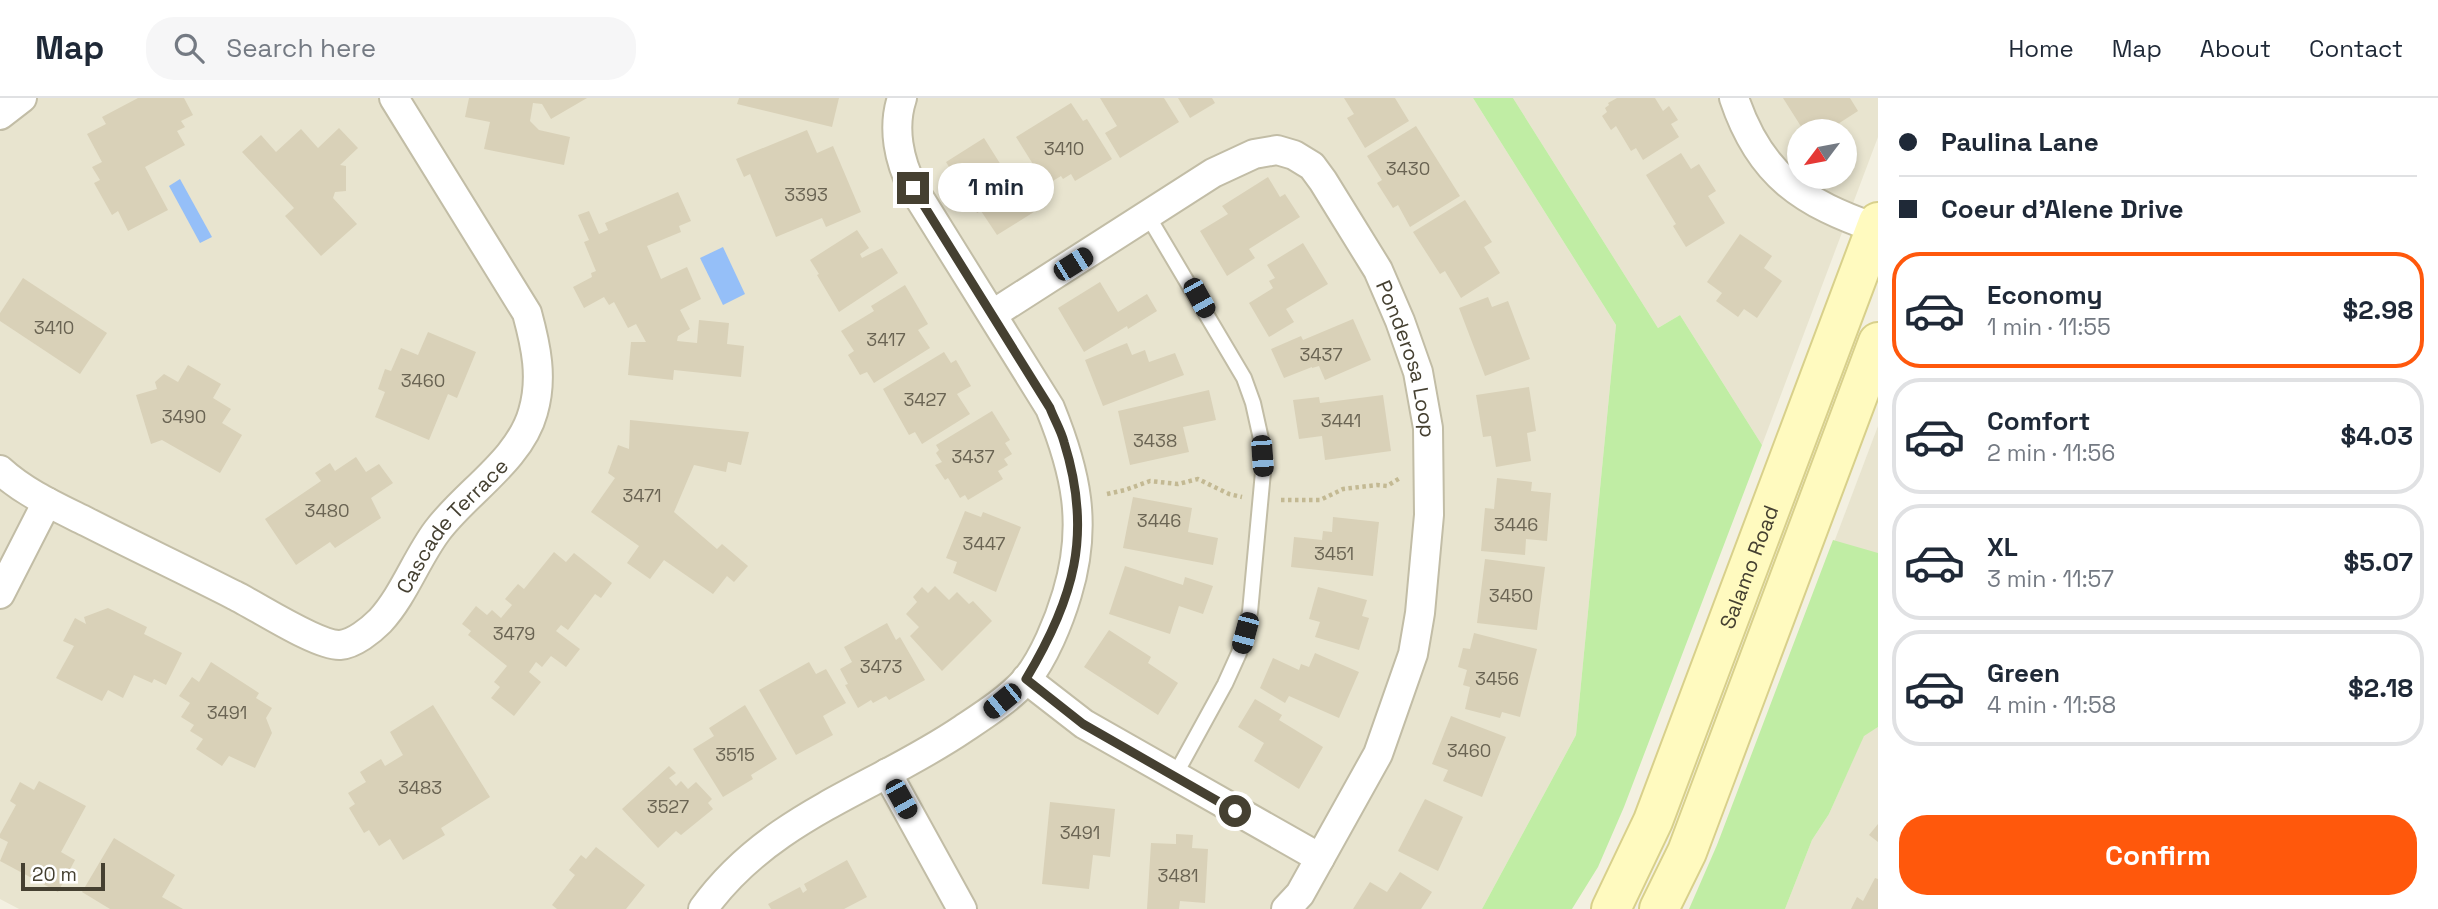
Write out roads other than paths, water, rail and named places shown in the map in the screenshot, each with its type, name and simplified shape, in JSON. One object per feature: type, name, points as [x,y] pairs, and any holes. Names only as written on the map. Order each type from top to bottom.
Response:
[{"type":"main road","name":"Salamo Road","points":[[1611,909],[1653,821],[1877,226]]},
{"type":"main road","name":"Salamo Road","points":[[1659,909],[1686,852],[1878,342]]},
{"type":"street","points":[[0,114],[22,98]]},
{"type":"street","name":"Cascade Terrace","points":[[0,471],[12,482],[47,502],[236,595],[317,639],[340,645],[365,634],[382,619],[437,530],[520,439],[533,414],[539,380],[537,349],[527,313],[453,189],[394,98]]},
{"type":"street","points":[[703,909],[716,890],[740,866],[785,829],[954,735],[985,714],[1026,679],[1049,641],[1073,575],[1077,545],[1077,494],[1064,440],[1050,408],[913,188],[901,164],[897,111],[902,98]]},
{"type":"street","points":[[1734,98],[1743,124],[1763,157],[1785,182],[1810,201],[1877,226]]},
{"type":"street","name":"Ponderosa Loop","points":[[992,314],[1233,162],[1254,154],[1277,150],[1294,155],[1312,166],[1378,270],[1418,372],[1428,428],[1429,503],[1426,560],[1413,654],[1378,754],[1300,894],[1286,909]]},
{"type":"street","points":[[0,594],[47,502]]},
{"type":"street","points":[[1026,679],[1083,724],[1320,858]]},
{"type":"street","points":[[887,773],[962,909]]},
{"type":"lane","points":[[1149,216],[1244,378],[1254,403],[1261,439],[1263,472],[1250,612],[1239,653],[1225,684],[1174,776]]},
{"type":"water","points":[[180,179],[212,237],[200,243],[169,186]]},
{"type":"water","points":[[723,247],[745,294],[723,305],[700,258]]}]
